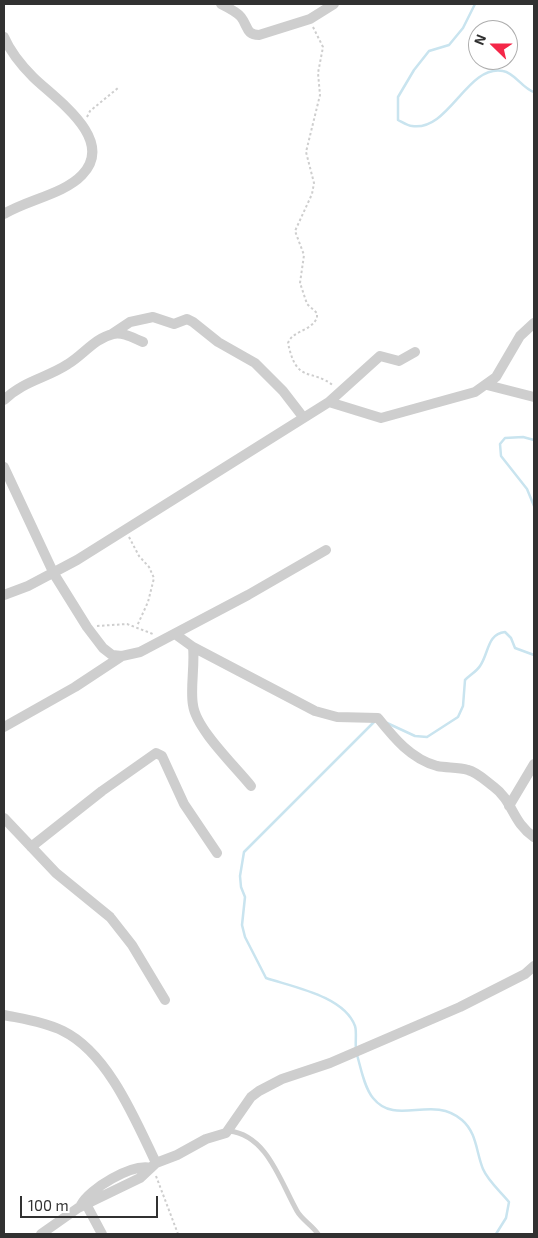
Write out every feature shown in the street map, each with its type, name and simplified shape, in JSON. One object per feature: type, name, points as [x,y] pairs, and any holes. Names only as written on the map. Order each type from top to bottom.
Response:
[{"type":"street","points":[[221,4],[241,17],[247,30],[252,35],[274,32],[310,19],[334,4]]},
{"type":"street","points":[[4,37],[32,75],[64,103],[83,125],[91,146],[88,168],[83,175],[74,182],[4,214]]},
{"type":"street","points":[[4,400],[23,384],[67,365],[99,340],[130,322],[153,317],[174,324],[190,320],[218,342],[259,366],[283,391],[303,417]]},
{"type":"street","points":[[329,402],[381,418],[463,396],[487,385],[502,369],[520,336],[534,323]]},
{"type":"street","points":[[112,334],[124,334],[142,342]]},
{"type":"street","points":[[4,595],[54,574],[329,402],[380,356],[398,361],[415,352]]},
{"type":"street","points":[[487,385],[534,397]]},
{"type":"street","points":[[4,467],[54,574],[87,627],[103,648],[112,654],[122,656]]},
{"type":"street","points":[[4,727],[75,687],[122,656],[140,652],[175,634],[326,550]]},
{"type":"street","points":[[175,634],[193,647],[315,711],[336,717],[378,718],[404,748],[414,755],[438,766],[470,770],[496,788],[523,830],[534,837]]},
{"type":"street","points":[[193,647],[195,667],[192,704],[194,713],[210,738],[251,786]]},
{"type":"street","points":[[31,848],[102,791],[156,753],[162,756],[184,804],[217,854]]},
{"type":"street","points":[[509,806],[534,764]]},
{"type":"street","points":[[4,818],[56,874],[110,917],[132,945],[166,1000]]},
{"type":"street","points":[[42,1234],[83,1205],[87,1196],[101,1185],[132,1170],[153,1166],[228,1131],[244,1106],[260,1091],[282,1079],[330,1063],[460,1007],[526,974],[534,966]]},
{"type":"street","points":[[4,1015],[53,1027],[83,1043],[101,1065],[129,1108],[153,1166]]},
{"type":"street","points":[[83,1205],[102,1234]]},
{"type":"lane","points":[[228,1131],[244,1134],[259,1144],[298,1212],[318,1234]]},
{"type":"path","points":[[310,19],[322,47],[318,73],[320,95],[306,152],[314,183],[312,194],[295,231],[304,255],[300,282],[307,304],[317,313],[317,318],[307,330],[295,334],[288,343],[290,356],[301,372],[312,377],[324,379],[340,391]]},
{"type":"path","points":[[83,125],[90,111],[118,88]]},
{"type":"path","points":[[126,530],[139,556],[149,568],[154,578],[148,602],[137,626]]},
{"type":"path","points":[[87,627],[117,624],[137,626],[164,639]]},
{"type":"path","points":[[153,1166],[178,1234]]},
{"type":"waterway","points":[[475,4],[463,28],[449,45],[429,51],[414,70],[398,97],[398,120],[412,126],[425,125],[437,119],[479,77],[490,72],[507,72],[534,92]]},
{"type":"waterway","points":[[534,440],[523,437],[505,438],[500,444],[501,456],[527,489],[534,506]]},
{"type":"waterway","points":[[387,723],[415,736],[427,737],[458,717],[463,706],[465,680],[479,668],[489,645],[495,636],[499,634],[505,632],[511,638],[515,648],[534,655]]},
{"type":"waterway","points":[[356,1049],[355,1026],[340,1007],[316,994],[266,978],[245,937],[242,925],[245,897],[241,887],[240,876],[244,852],[374,722]]},
{"type":"waterway","points":[[357,1055],[367,1088],[373,1098],[382,1106],[392,1110],[403,1111],[439,1110],[451,1113],[467,1125],[471,1131],[485,1173],[509,1202],[506,1218],[496,1234]]}]
